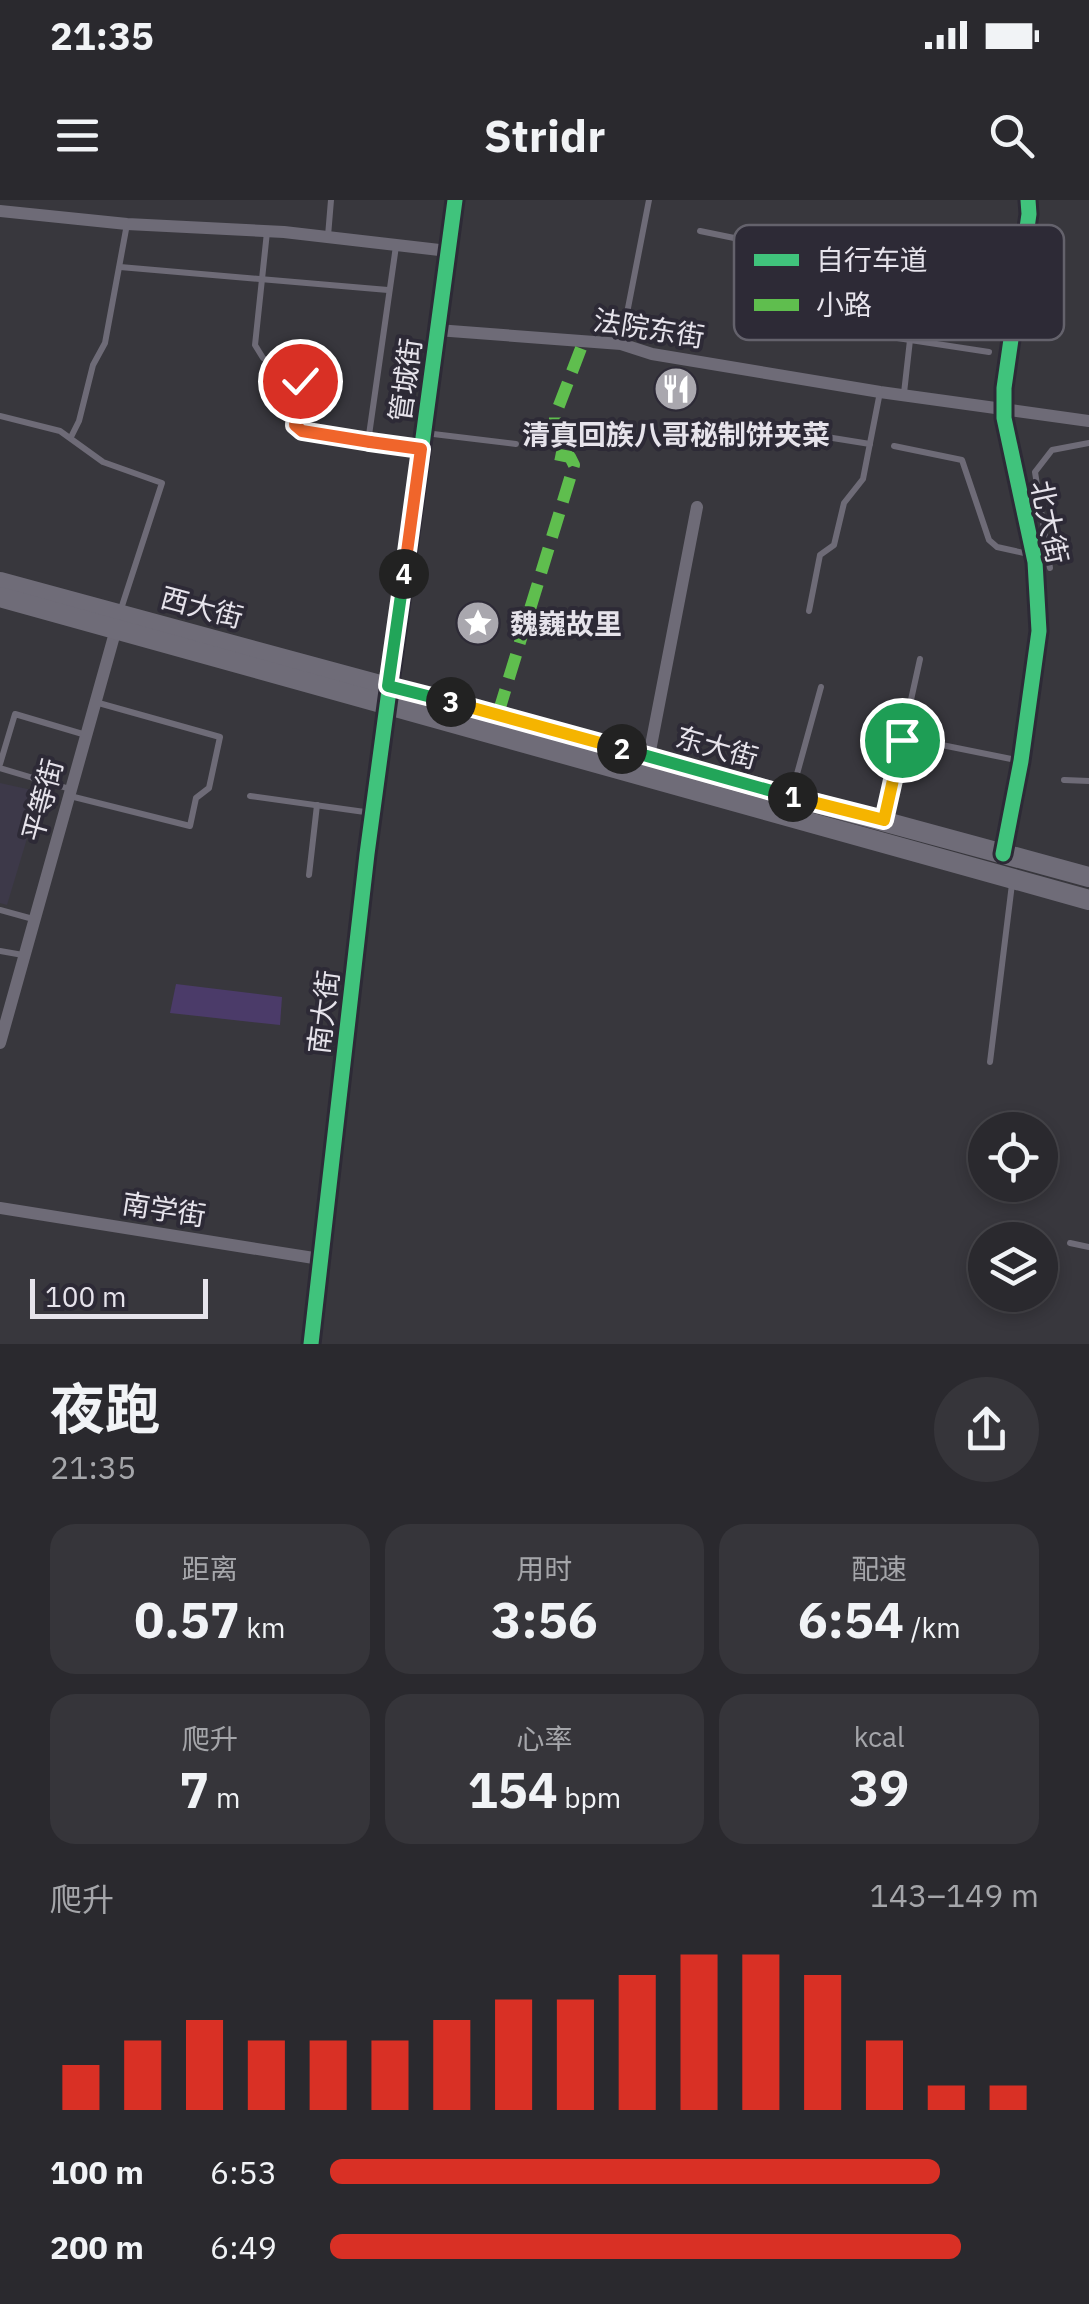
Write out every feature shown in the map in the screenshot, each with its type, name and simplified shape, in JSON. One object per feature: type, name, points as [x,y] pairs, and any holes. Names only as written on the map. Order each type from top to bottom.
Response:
[{"type":"main road","name":"西大街","points":[[0,582],[118,621],[387,695]]},
{"type":"main road","name":"西大街","points":[[0,597],[118,621]]},
{"type":"main road","name":"东大街","points":[[387,695],[649,756],[1089,877]]},
{"type":"main road","name":"东大街","points":[[387,695],[1089,900]]},
{"type":"street","name":"管城街","points":[[387,695],[455,200]]},
{"type":"street","name":"北大街","points":[[1025,225],[1028,200]]},
{"type":"street","points":[[9,208],[126,224],[328,236],[448,251]]},
{"type":"street","name":"法院东街","points":[[438,330],[621,344],[652,354],[880,392],[1089,421]]},
{"type":"street","name":"北大街","points":[[1003,854],[1039,631],[1034,555],[1004,409],[1012,340]]},
{"type":"street","points":[[649,756],[697,507]]},
{"type":"street","name":"平等街","points":[[1,1037],[118,621]]},
{"type":"street","name":"南大街","points":[[311,1344],[387,695]]},
{"type":"street","name":"南学街","points":[[0,1208],[320,1259]]},
{"type":"lane","points":[[328,236],[330,200]]},
{"type":"lane","points":[[621,344],[649,200]]},
{"type":"lane","points":[[71,437],[93,365],[105,343],[126,224]]},
{"type":"lane","points":[[267,231],[255,345],[263,358],[300,381],[295,425],[302,431],[368,442],[516,444]]},
{"type":"lane","points":[[700,231],[734,238]]},
{"type":"lane","points":[[368,442],[396,244]]},
{"type":"lane","points":[[120,267],[388,290]]},
{"type":"lane","points":[[904,395],[910,340],[989,352]]},
{"type":"lane","points":[[809,612],[820,555],[834,545],[844,503],[863,480],[880,392]]},
{"type":"lane","points":[[0,416],[60,431],[103,462],[162,483],[118,621]]},
{"type":"lane","points":[[752,425],[870,444]]},
{"type":"lane","points":[[1050,568],[1035,472],[1052,450],[1089,444]]},
{"type":"lane","points":[[894,446],[962,460],[989,540],[997,547],[1034,555]]},
{"type":"lane","points":[[884,820],[920,658]]},
{"type":"lane","points":[[791,796],[822,687]]},
{"type":"lane","points":[[86,735],[15,714],[0,766],[70,793],[190,826],[196,798],[210,788],[220,736],[95,702]]},
{"type":"lane","points":[[922,741],[1021,761]]},
{"type":"lane","points":[[1064,780],[1089,781]]},
{"type":"lane","points":[[250,796],[372,813]]},
{"type":"lane","points":[[309,876],[318,805]]},
{"type":"lane","points":[[990,1062],[1013,878]]},
{"type":"lane","points":[[0,910],[35,920]]},
{"type":"lane","points":[[0,950],[25,956]]},
{"type":"lane","points":[[1070,1243],[1089,1247]]},
{"type":"shaded area","points":[[0,783],[41,792],[7,905],[0,903]]},
{"type":"shaded area","points":[[176,984],[282,997],[280,1025],[170,1013]]},
{"type":"marked path","points":[[498,714],[574,465],[570,457],[555,454],[555,416],[583,343]]},
{"type":"cycle path","points":[[311,1344],[367,854],[455,200]]},
{"type":"cycle path","points":[[1027,225],[1028,200]]},
{"type":"cycle path","points":[[1003,854],[1039,631],[1035,562],[1004,418],[1011,340]]},
{"type":"place","name":"清真回族八哥秘制饼夹菜","points":[[676,389]]},
{"type":"place","name":"魏巍故里","points":[[478,623]]},
{"type":"route","points":[[300,381],[295,425],[302,431],[421,449],[388,686],[884,820],[902,740]]}]
